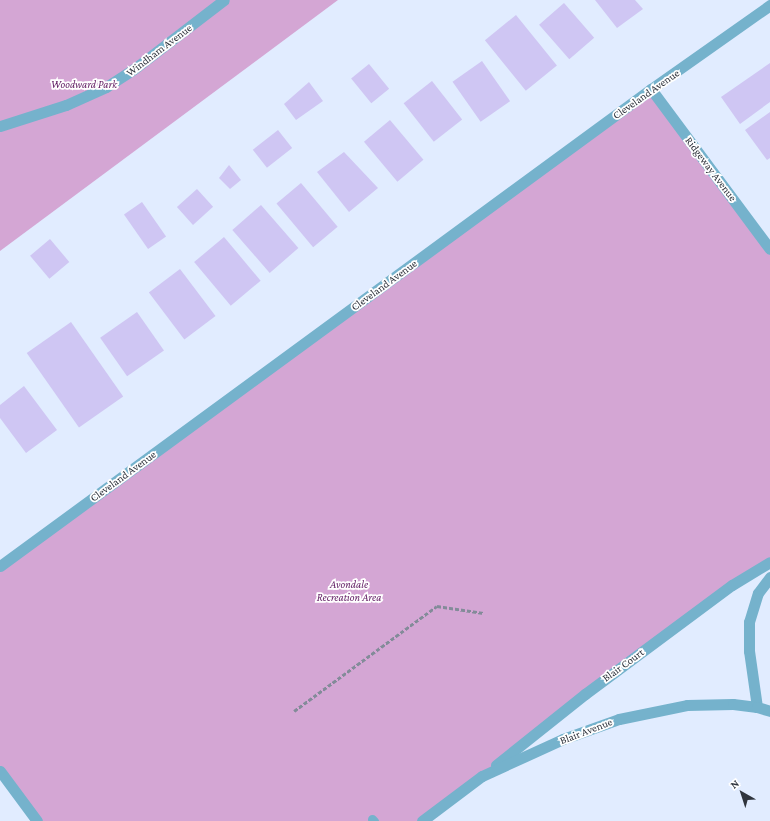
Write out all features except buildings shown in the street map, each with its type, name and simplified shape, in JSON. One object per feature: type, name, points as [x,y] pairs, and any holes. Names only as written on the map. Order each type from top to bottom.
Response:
[{"type":"street","name":"Windham Avenue","points":[[0,126],[66,106],[106,87],[134,69],[224,0]]},
{"type":"street","name":"Cleveland Avenue","points":[[0,566],[651,89],[770,5]]},
{"type":"street","name":"Ridgeway Avenue","points":[[651,89],[770,249]]},
{"type":"street","name":"Blair Court","points":[[482,776],[585,694],[732,585],[770,562]]},
{"type":"street","points":[[757,707],[749,651],[749,622],[758,592],[770,577]]},
{"type":"street","name":"Blair Avenue","points":[[422,821],[482,776],[563,739],[619,718],[687,705],[757,707],[770,711]]},
{"type":"street","points":[[0,771],[37,821]]},
{"type":"path","points":[[294,710],[437,606],[483,613]]},
{"type":"green space","name":"Woodward Park","points":[[0,0],[338,0],[0,251]]},
{"type":"green space","name":"Avondale Recreation Area","points":[[651,89],[770,249],[770,562],[422,821],[37,821],[0,771],[0,566]]}]
